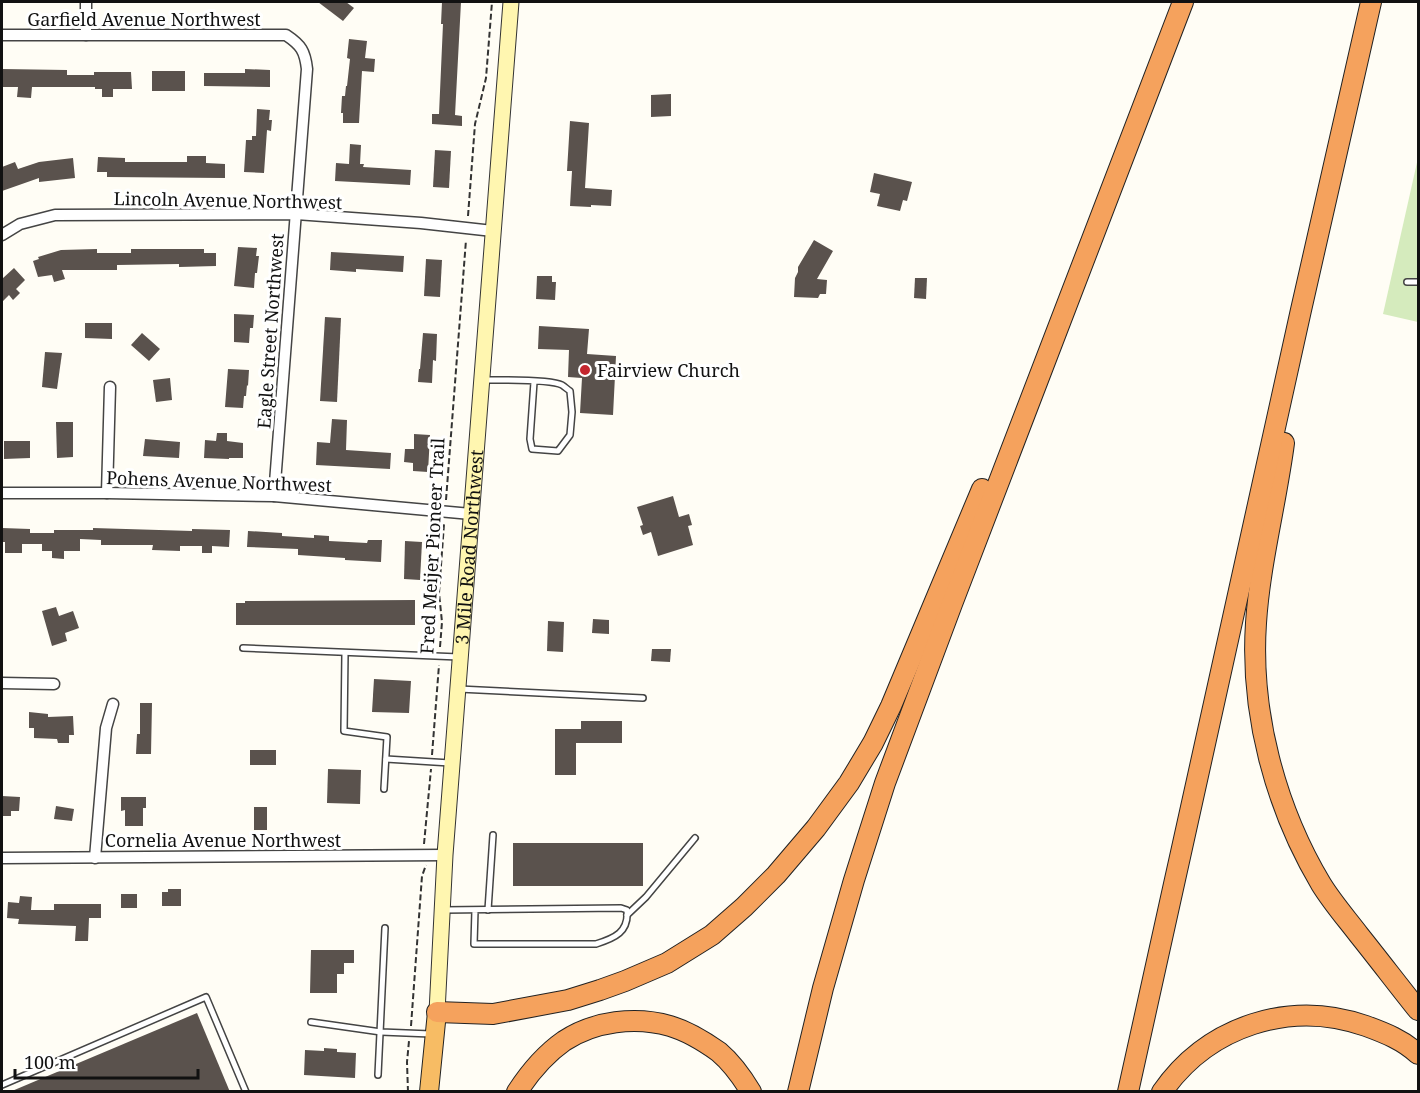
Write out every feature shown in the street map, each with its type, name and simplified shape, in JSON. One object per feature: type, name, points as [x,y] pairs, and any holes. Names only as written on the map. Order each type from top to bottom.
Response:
[{"type":"highway","points":[[798,1092],[826,977],[885,783],[1183,2]]},
{"type":"highway","points":[[1128,1092],[1371,2]]},
{"type":"highway","points":[[1301,310],[1282,456],[1264,550],[1257,608],[1255,664],[1263,732],[1273,774],[1287,815],[1322,885],[1346,919],[1419,1010]]},
{"type":"highway","points":[[437,1012],[493,1014],[568,1000],[625,981],[667,963],[712,935],[744,908],[816,828],[849,783],[873,743],[891,706],[992,466],[1029,402]]},
{"type":"highway","name":"3 Mile Road Northwest","points":[[429,1092],[437,1012]]},
{"type":"highway","points":[[1162,1092],[1174,1075],[1190,1060],[1223,1036],[1259,1021],[1292,1015],[1350,1020],[1385,1033],[1419,1054]]},
{"type":"highway","points":[[517,1092],[537,1064],[564,1041],[592,1028],[616,1022],[642,1021],[671,1026],[720,1053],[741,1076],[751,1092]]},
{"type":"main road","name":"3 Mile Road Northwest","points":[[437,1012],[445,855],[511,2]]},
{"type":"street","points":[[86,2],[86,35]]},
{"type":"street","name":"Garfield Avenue Northwest","points":[[2,35],[286,35]]},
{"type":"street","name":"Eagle Street Northwest","points":[[274,496],[307,69],[303,51],[297,42],[286,35]]},
{"type":"street","name":"Lincoln Avenue Northwest","points":[[2,235],[20,224],[55,215],[296,214],[493,231]]},
{"type":"street","points":[[107,493],[110,387]]},
{"type":"street","name":"Pohens Avenue Northwest","points":[[2,493],[274,496],[471,514]]},
{"type":"street","points":[[2,683],[54,684]]},
{"type":"street","points":[[95,858],[106,728],[114,704]]},
{"type":"street","name":"Cornelia Avenue Northwest","points":[[2,858],[445,855]]},
{"type":"lane","points":[[1407,282],[1419,282]]},
{"type":"lane","points":[[482,380],[534,382],[560,384],[570,391],[572,412],[570,435],[558,451],[532,449],[530,439],[534,382]]},
{"type":"lane","points":[[243,648],[460,657]]},
{"type":"lane","points":[[345,653],[344,731],[387,737],[384,789]]},
{"type":"lane","points":[[458,689],[643,698]]},
{"type":"lane","points":[[386,759],[452,763]]},
{"type":"lane","points":[[488,910],[493,835]]},
{"type":"lane","points":[[627,915],[646,897],[695,838]]},
{"type":"lane","points":[[442,910],[621,908],[627,910],[628,918],[622,930],[612,939],[596,944],[474,944],[475,910]]},
{"type":"lane","points":[[378,1075],[386,928]]},
{"type":"lane","points":[[2,1085],[206,997],[246,1092]]},
{"type":"lane","points":[[311,1022],[381,1032],[435,1034]]},
{"type":"path","name":"Fred Meijer Pioneer Trail","points":[[408,1092],[407,1062],[422,876],[426,867],[424,842],[442,622],[439,593],[466,228],[475,124],[486,78],[492,2]]},
{"type":"green space","points":[[1418,158],[1418,322],[1383,314]]},
{"type":"building","points":[[318,2],[346,2],[354,8],[343,21]]},
{"type":"building","points":[[442,2],[461,2],[455,115],[462,116],[462,126],[432,124],[432,114],[439,114]]},
{"type":"building","points":[[349,39],[367,41],[365,58],[375,59],[374,72],[362,71],[359,123],[343,123],[343,113],[341,113],[342,96],[345,96],[350,59],[347,58]]},
{"type":"building","points":[[2,69],[67,70],[67,75],[131,72],[132,89],[113,89],[113,97],[102,97],[102,89],[95,89],[95,87],[32,87],[31,98],[17,97],[18,87],[2,87]]},
{"type":"building","points":[[245,69],[270,70],[270,87],[204,86],[204,73],[245,73]]},
{"type":"building","points":[[152,71],[185,71],[185,91],[152,91]]},
{"type":"building","points":[[671,94],[671,116],[651,117],[651,95]]},
{"type":"building","points":[[257,109],[270,110],[269,120],[272,120],[271,131],[267,130],[264,173],[244,172],[246,140],[252,140],[252,136],[256,136]]},
{"type":"building","points":[[570,121],[589,123],[585,188],[612,190],[611,206],[570,206],[572,171],[567,171]]},
{"type":"building","points":[[350,144],[361,145],[360,164],[364,164],[363,167],[411,170],[410,185],[335,181],[336,163],[349,164]]},
{"type":"building","points":[[435,150],[451,151],[449,188],[433,187]]},
{"type":"building","points":[[187,156],[206,156],[206,163],[225,164],[225,178],[107,177],[107,172],[97,172],[98,157],[125,158],[125,162],[187,162]]},
{"type":"building","points":[[73,158],[75,178],[39,182],[39,178],[2,191],[2,167],[15,162],[18,169],[39,162]]},
{"type":"building","points":[[874,173],[912,182],[907,201],[903,200],[900,211],[877,206],[880,194],[870,192]]},
{"type":"building","points":[[814,240],[833,251],[817,279],[827,280],[826,294],[820,294],[818,298],[794,297],[798,267]]},
{"type":"building","points":[[238,247],[257,248],[256,256],[259,256],[254,288],[234,286]]},
{"type":"building","points":[[97,249],[97,253],[131,253],[131,249],[204,249],[204,253],[216,253],[216,266],[117,265],[117,270],[62,270],[65,279],[54,282],[52,275],[38,277],[33,261],[39,259],[38,257],[61,250]]},
{"type":"building","points":[[331,252],[404,256],[403,272],[330,270]]},
{"type":"building","points":[[426,259],[442,260],[440,297],[424,296]]},
{"type":"building","points":[[14,268],[25,280],[16,289],[20,293],[13,300],[9,295],[2,302],[2,279]]},
{"type":"building","points":[[537,276],[552,276],[552,282],[556,282],[555,300],[536,299]]},
{"type":"building","points":[[915,278],[927,278],[926,299],[914,298]]},
{"type":"building","points":[[234,314],[254,315],[249,343],[234,342]]},
{"type":"building","points":[[325,317],[341,318],[337,402],[320,401]]},
{"type":"building","points":[[85,323],[112,323],[112,339],[85,338]]},
{"type":"building","points":[[539,326],[589,329],[587,354],[616,356],[613,415],[580,413],[582,378],[568,377],[569,350],[538,349]]},
{"type":"building","points":[[142,333],[160,349],[149,361],[131,345]]},
{"type":"building","points":[[423,333],[437,334],[432,383],[418,382]]},
{"type":"building","points":[[45,352],[62,353],[57,389],[42,387]]},
{"type":"building","points":[[228,369],[249,370],[243,408],[225,407]]},
{"type":"building","points":[[170,378],[172,400],[156,402],[153,380]]},
{"type":"building","points":[[332,419],[347,420],[346,450],[391,453],[390,469],[316,465],[317,442],[330,443]]},
{"type":"building","points":[[56,422],[73,422],[73,457],[57,458]]},
{"type":"building","points":[[217,433],[227,433],[227,441],[243,443],[243,458],[204,458],[205,440],[216,441]]},
{"type":"building","points":[[414,434],[430,435],[428,472],[413,471],[413,463],[404,462],[405,449],[414,449]]},
{"type":"building","points":[[145,439],[180,442],[179,458],[143,456]]},
{"type":"building","points":[[4,441],[30,441],[30,458],[4,459]]},
{"type":"building","points":[[673,496],[679,517],[689,514],[692,525],[688,526],[693,545],[658,556],[651,532],[643,535],[640,526],[643,525],[637,507]]},
{"type":"building","points":[[2,528],[30,529],[30,533],[54,533],[54,530],[93,530],[93,528],[230,530],[229,547],[212,546],[212,553],[202,553],[202,546],[180,546],[180,551],[152,550],[153,545],[101,545],[101,540],[80,539],[80,551],[64,551],[64,559],[52,558],[52,551],[42,551],[42,544],[22,544],[22,553],[5,553]]},
{"type":"building","points":[[248,531],[314,538],[314,535],[329,536],[329,541],[367,543],[368,540],[382,540],[381,562],[298,555],[298,549],[247,547]]},
{"type":"building","points":[[405,541],[422,542],[420,580],[404,579]]},
{"type":"building","points":[[415,600],[415,625],[236,625],[236,603],[245,603],[245,601]]},
{"type":"building","points":[[56,607],[59,616],[73,611],[79,628],[65,633],[67,641],[52,646],[42,611]]},
{"type":"building","points":[[593,619],[609,620],[609,634],[592,633]]},
{"type":"building","points":[[548,621],[564,622],[563,652],[547,651]]},
{"type":"building","points":[[652,649],[671,649],[670,662],[651,661]]},
{"type":"building","points":[[374,679],[411,681],[409,713],[372,712]]},
{"type":"building","points":[[140,703],[152,703],[151,754],[136,754],[137,734],[140,734]]},
{"type":"building","points":[[29,712],[48,714],[48,717],[73,716],[74,735],[69,735],[69,743],[58,743],[57,739],[34,738],[34,728],[29,728]]},
{"type":"building","points":[[581,721],[622,721],[622,743],[576,743],[576,775],[555,775],[555,729],[581,729]]},
{"type":"building","points":[[250,750],[276,750],[276,765],[250,765]]},
{"type":"building","points":[[328,769],[361,770],[360,804],[327,803]]},
{"type":"building","points":[[2,796],[20,797],[19,811],[11,811],[11,816],[2,816]]},
{"type":"building","points":[[121,797],[146,797],[146,808],[143,808],[143,826],[125,826],[125,810],[121,811]]},
{"type":"building","points":[[56,806],[74,809],[72,821],[54,819]]},
{"type":"building","points":[[254,807],[267,807],[267,830],[254,830]]},
{"type":"building","points":[[513,843],[643,843],[643,886],[513,886]]},
{"type":"building","points":[[168,889],[181,889],[181,906],[162,906],[162,892],[168,892]]},
{"type":"building","points":[[121,894],[137,894],[137,908],[121,908]]},
{"type":"building","points":[[20,896],[32,897],[31,910],[54,910],[54,904],[101,904],[101,918],[89,918],[88,941],[75,941],[76,926],[18,924],[19,919],[7,918],[8,902],[19,903]]},
{"type":"building","points":[[311,950],[354,950],[354,963],[344,963],[344,974],[337,974],[337,993],[310,993]]},
{"type":"building","points":[[197,1013],[230,1092],[12,1092],[12,1091]]},
{"type":"building","points":[[324,1048],[337,1049],[337,1052],[356,1053],[355,1078],[304,1075],[305,1050],[324,1051]]},
{"type":"place","name":"Fairview Church","points":[[585,370]]}]
